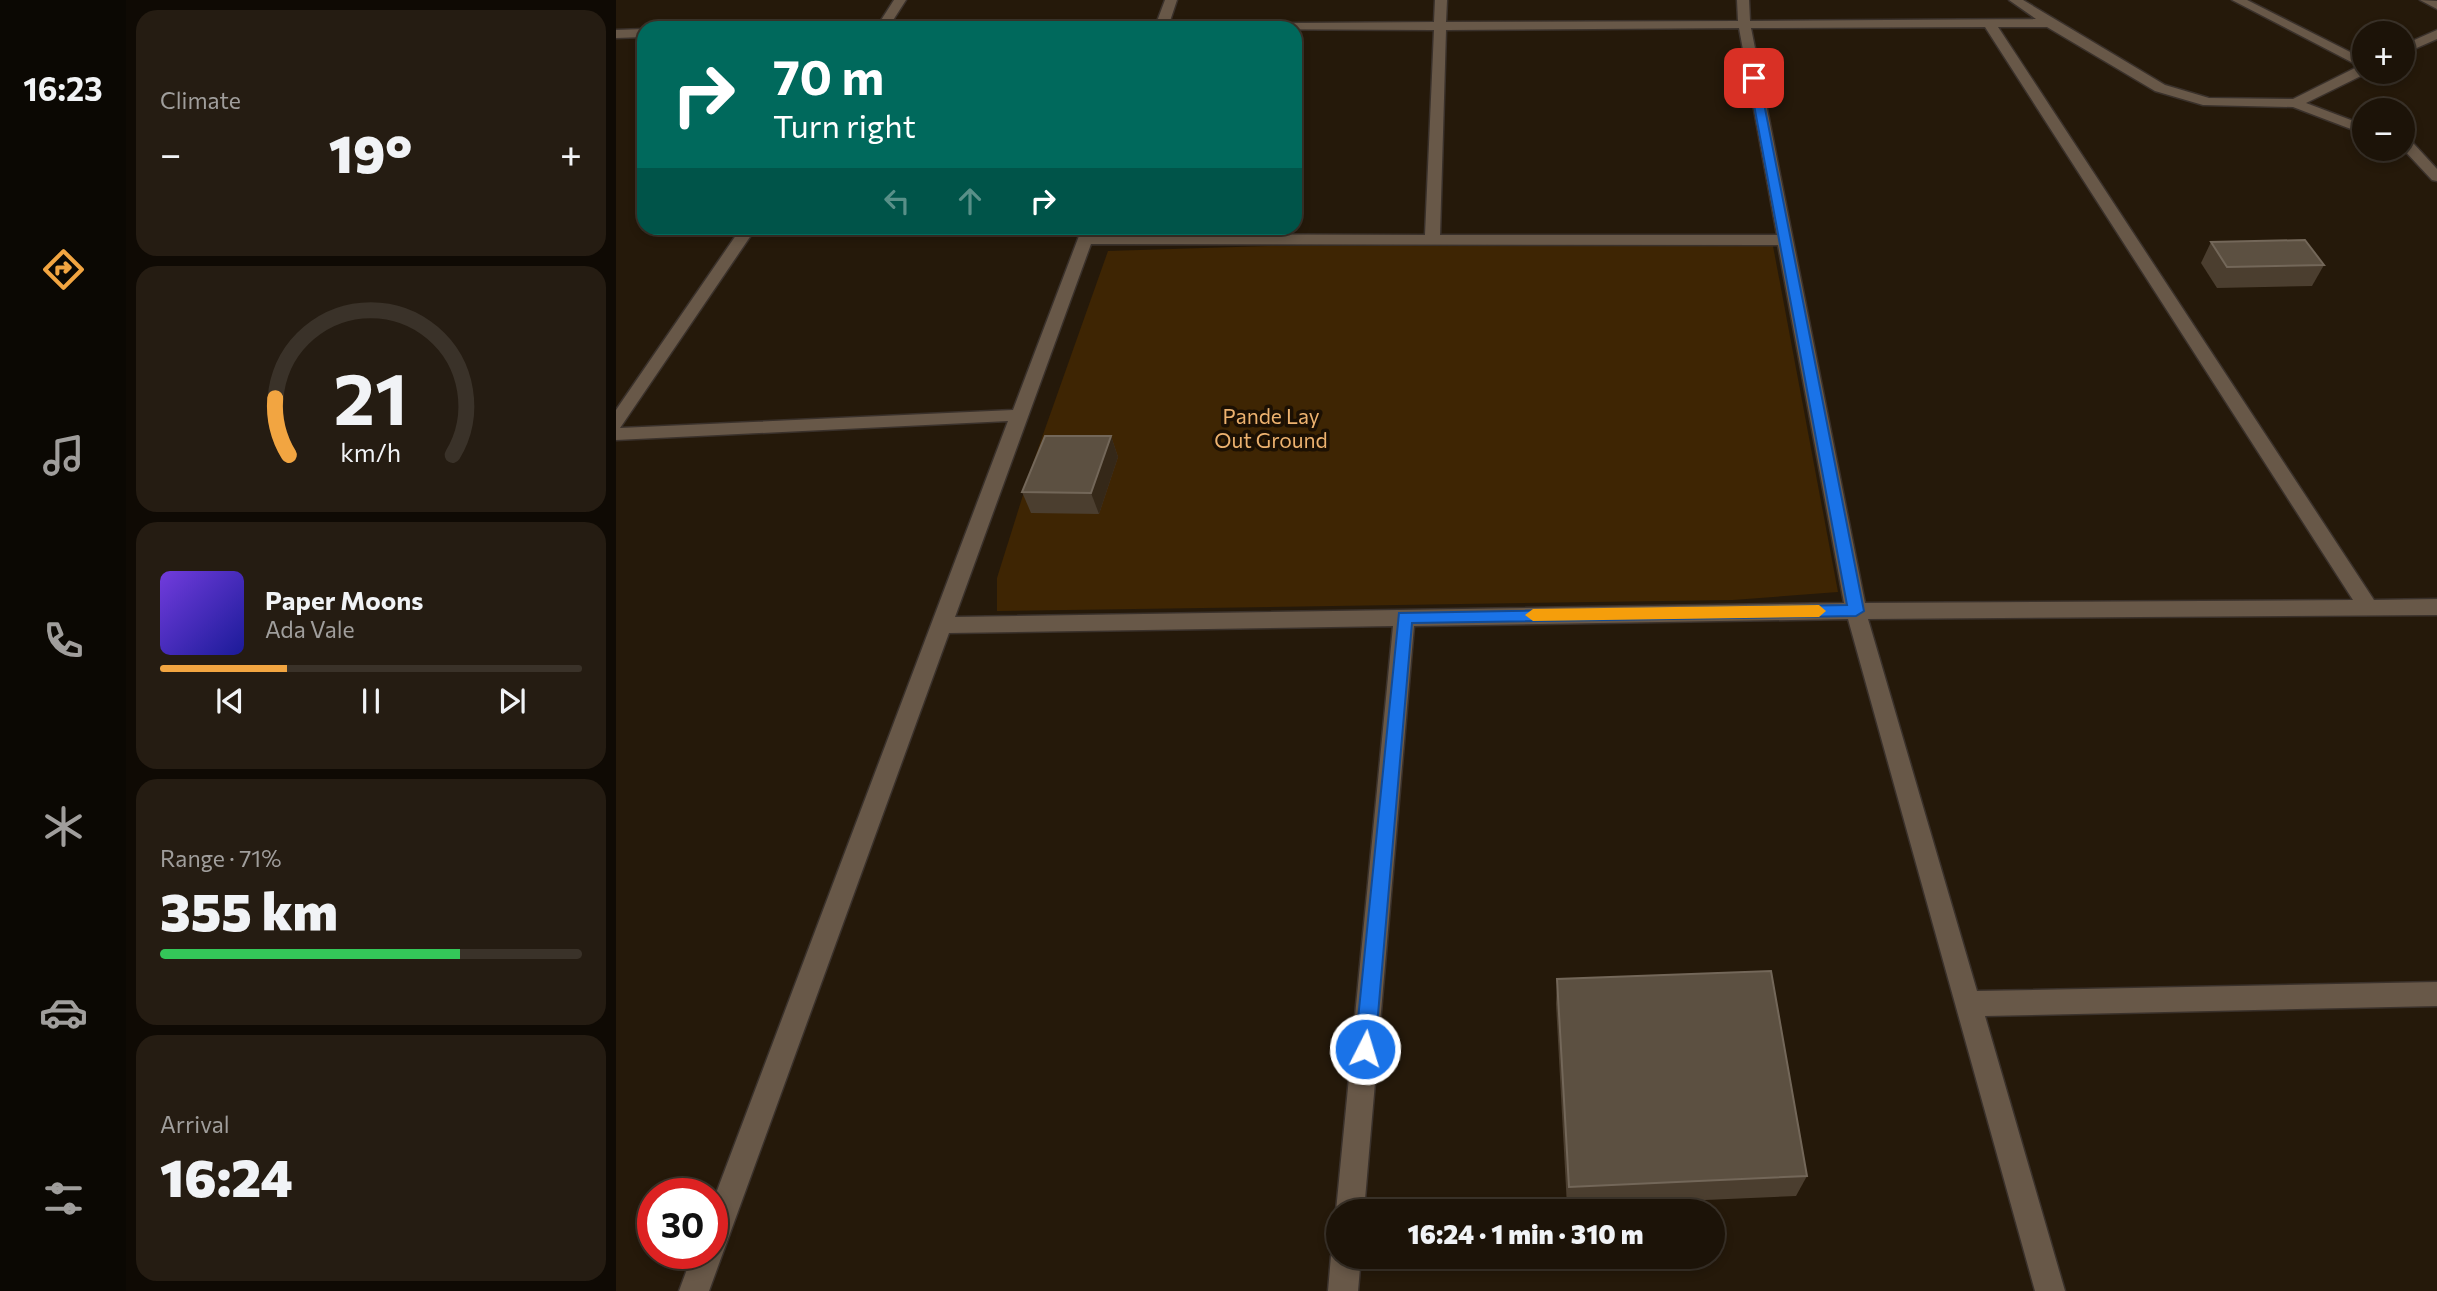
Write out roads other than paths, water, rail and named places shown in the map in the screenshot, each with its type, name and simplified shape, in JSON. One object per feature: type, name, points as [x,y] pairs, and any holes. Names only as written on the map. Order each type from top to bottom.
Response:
[{"type":"street","points":[[886,21],[900,0]]},
{"type":"street","points":[[1163,21],[1171,0]]},
{"type":"street","points":[[1432,240],[1441,0]]},
{"type":"street","points":[[1743,0],[1744,24],[1856,611],[2050,1291]]},
{"type":"street","points":[[2015,0],[2160,88],[2208,102],[2295,103],[2352,125]]},
{"type":"street","points":[[2238,0],[2352,58]]},
{"type":"street","points":[[2426,0],[2437,5]]},
{"type":"street","points":[[1989,23],[2369,608]]},
{"type":"street","points":[[1302,26],[2050,23]]},
{"type":"street","points":[[616,34],[637,33]]},
{"type":"street","points":[[2415,44],[2437,34]]},
{"type":"street","points":[[2295,103],[2352,75]]},
{"type":"street","points":[[2415,149],[2437,157]]},
{"type":"street","points":[[2415,155],[2437,177]]},
{"type":"street","points":[[616,423],[743,235]]},
{"type":"street","points":[[728,1200],[1086,235]]},
{"type":"street","points":[[1186,235],[1432,240],[1786,240]]},
{"type":"street","points":[[616,434],[1019,415]]},
{"type":"street","points":[[942,625],[1856,611],[2437,607]]},
{"type":"street","points":[[1351,1199],[1404,617]]},
{"type":"street","points":[[1968,1004],[2437,994]]},
{"type":"street","points":[[694,1291],[702,1269]]},
{"type":"street","points":[[1343,1291],[1345,1269]]},
{"type":"park label","name":"Pande Lay Out Ground","points":[[1271,427]]}]
